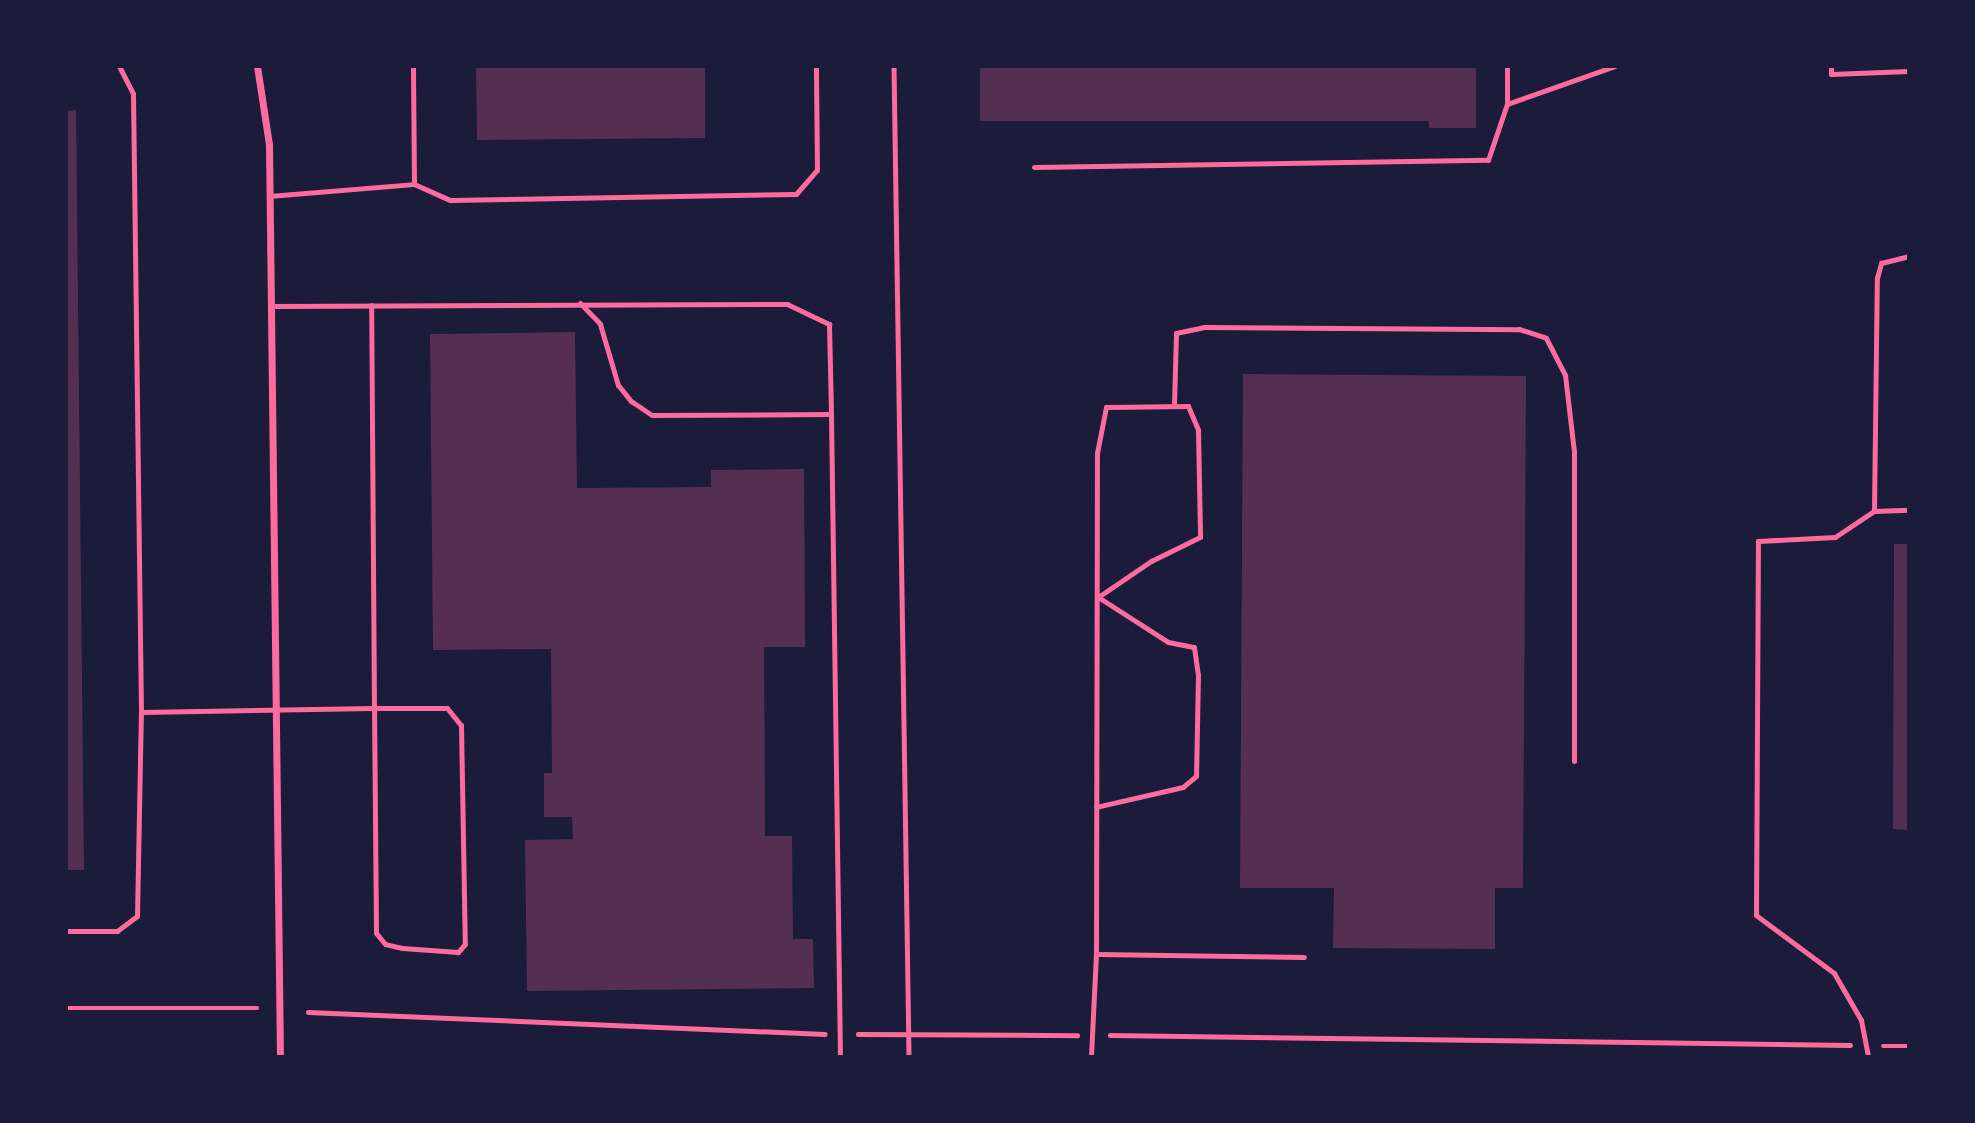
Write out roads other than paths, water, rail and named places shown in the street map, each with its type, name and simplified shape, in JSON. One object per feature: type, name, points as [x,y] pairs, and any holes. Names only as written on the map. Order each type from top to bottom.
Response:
[{"type":"street","points":[[257,66],[269,144],[280,1056]]},
{"type":"lane","points":[[66,931],[117,931],[137,916],[141,712],[133,94],[119,66]]},
{"type":"lane","points":[[413,66],[414,184]]},
{"type":"lane","points":[[269,196],[414,184],[450,200],[796,194],[817,170],[816,66]]},
{"type":"lane","points":[[1034,167],[1488,160],[1507,104],[1507,66]]},
{"type":"lane","points":[[1507,104],[1615,66]]},
{"type":"lane","points":[[1831,66],[1831,74],[1909,71]]},
{"type":"lane","points":[[1874,511],[1877,278],[1881,262],[1909,256]]},
{"type":"lane","points":[[580,303],[600,324],[618,385],[631,401],[652,415],[831,414]]},
{"type":"lane","points":[[271,306],[769,303],[809,312],[829,324],[840,1056]]},
{"type":"lane","points":[[141,712],[374,709],[447,709],[461,725],[465,944],[458,952],[402,948],[385,944],[376,933],[374,709],[371,305]]},
{"type":"lane","points":[[1174,405],[1176,333],[1204,327],[1519,329],[1546,338],[1565,375],[1574,452],[1574,761]]},
{"type":"lane","points":[[1091,1056],[1096,954],[1097,453],[1106,407],[1188,406],[1198,430],[1200,537],[1150,561],[1098,597]]},
{"type":"lane","points":[[1868,1056],[1861,1020],[1834,973],[1756,915],[1758,541],[1835,537],[1874,511],[1909,510]]},
{"type":"lane","points":[[1096,807],[1184,787],[1196,776],[1198,674],[1194,647],[1168,642],[1098,597]]},
{"type":"lane","points":[[1096,954],[1304,957]]}]
